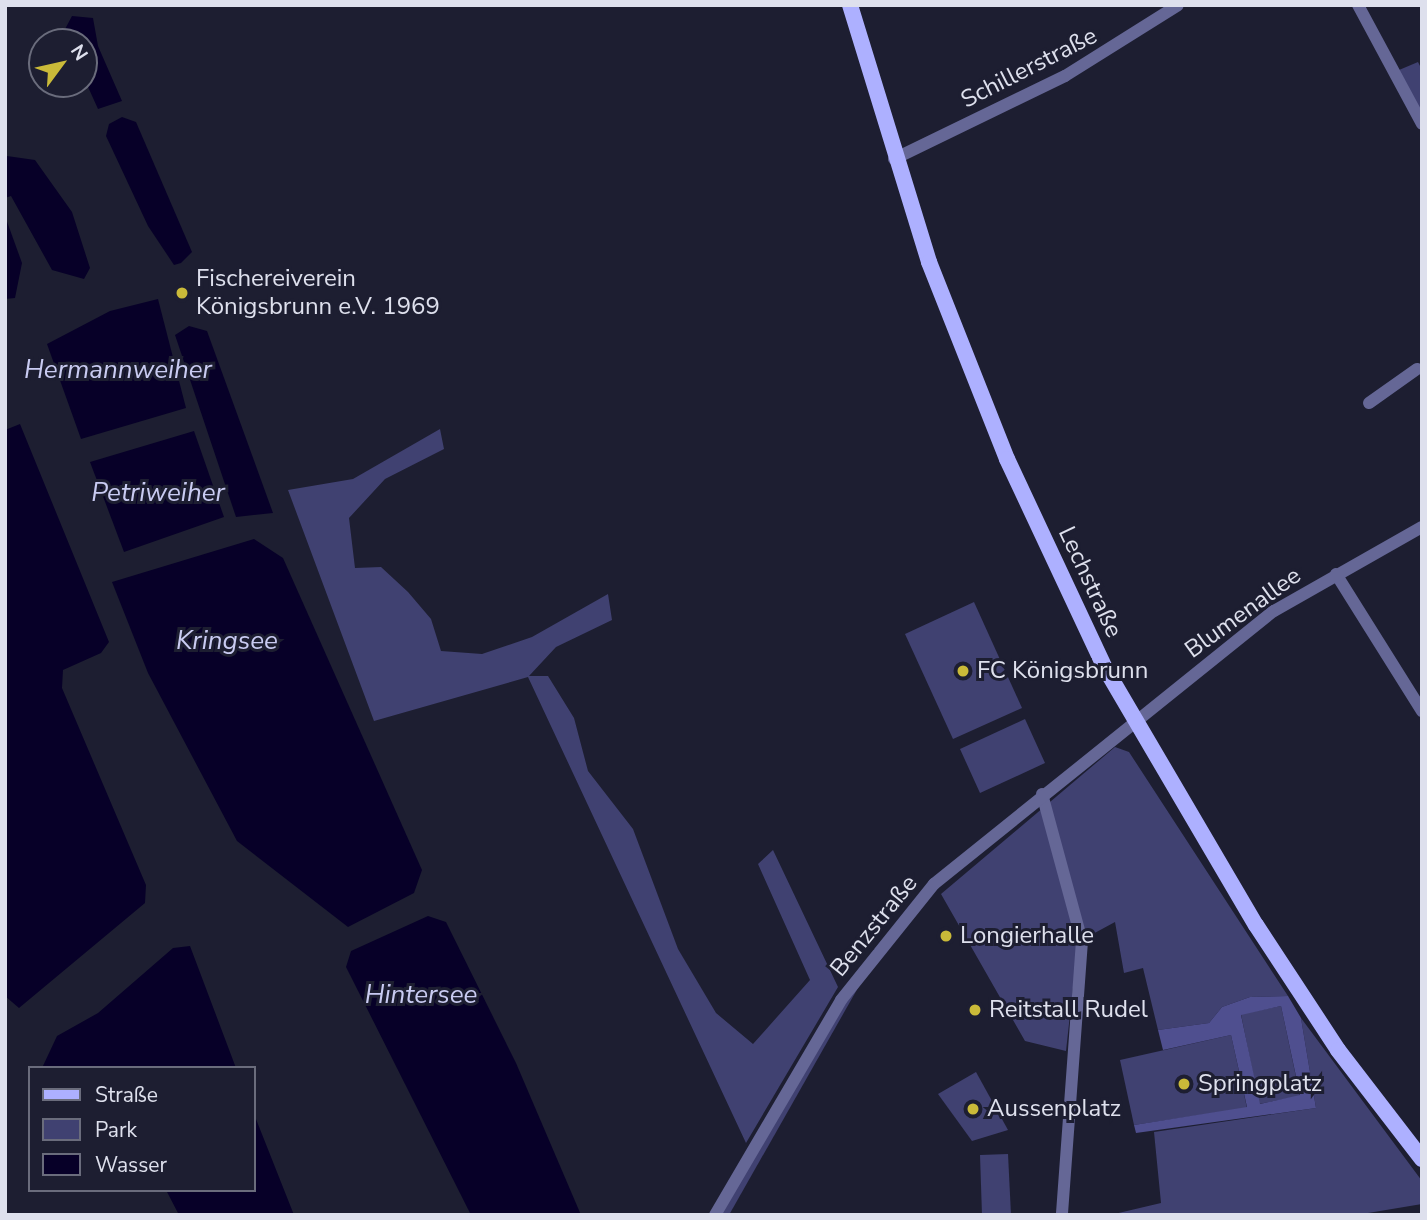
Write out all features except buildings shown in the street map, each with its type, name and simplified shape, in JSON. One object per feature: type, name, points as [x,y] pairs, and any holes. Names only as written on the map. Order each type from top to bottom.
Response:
[{"type":"main road","name":"Lechstraße","points":[[850,5],[894,159],[1007,459],[1134,723],[1338,1050],[1422,1159]]},
{"type":"street","name":"Schillerstraße","points":[[894,159],[1076,70],[1178,5]]},
{"type":"street","points":[[1362,7],[1422,124]]},
{"type":"street","points":[[1409,102],[1422,97]]},
{"type":"street","points":[[1369,403],[1420,366]]},
{"type":"street","name":"Blumenallee","points":[[1134,723],[1274,611],[1336,573],[1422,527]]},
{"type":"street","points":[[1336,573],[1422,711]]},
{"type":"street","name":"Benzstraße","points":[[715,1215],[841,1000],[899,922],[961,859],[1134,723]]},
{"type":"street","points":[[1042,794],[1082,941],[1062,1215]]},
{"type":"green space","points":[[1418,62],[1422,70],[1422,117],[1399,70]]},
{"type":"green space","points":[[440,429],[444,449],[385,479],[349,518],[355,568],[381,567],[408,592],[431,619],[441,651],[482,654],[532,637],[608,594],[612,620],[556,647],[529,676],[548,676],[574,718],[588,771],[633,829],[678,949],[716,1013],[753,1044],[810,980],[758,864],[773,850],[838,987],[746,1143],[528,677],[374,721],[288,490],[353,479]]},
{"type":"green space","name":"FC Königsbrunn","points":[[974,602],[1022,708],[953,739],[905,634]]},
{"type":"green space","points":[[1025,719],[1045,763],[980,793],[960,749]]},
{"type":"green space","points":[[1115,747],[1129,752],[1288,996],[1250,997],[1222,1007],[1209,1023],[1158,1030],[1143,968],[1124,973],[1115,922],[1078,942],[1066,1051],[1025,1041],[941,894]]},
{"type":"green space","points":[[863,979],[729,1215],[715,1215],[841,1000]]},
{"type":"green space","points":[[1281,1006],[1300,1096],[1259,1104],[1241,1014]]},
{"type":"green space","points":[[1301,1018],[1422,1181],[1422,1204],[1356,1215],[1110,1215],[1161,1203],[1154,1132],[1316,1108]]},
{"type":"green space","name":"Springplatz","points":[[1231,1035],[1247,1108],[1134,1125],[1120,1060]]},
{"type":"green space","name":"Aussenplatz","points":[[976,1072],[1008,1130],[972,1141],[938,1094]]},
{"type":"green space","points":[[1008,1154],[1011,1215],[982,1215],[980,1155]]},
{"type":"shaded area","points":[[1288,996],[1301,1018],[1316,1108],[1136,1133],[1134,1125],[1247,1107],[1231,1035],[1163,1050],[1158,1030],[1209,1023],[1222,1007],[1250,997]],"holes":[[[1281,1006],[1300,1095],[1260,1104],[1241,1015]]]},
{"type":"water","points":[[72,16],[93,18],[95,28],[66,28]]},
{"type":"water","points":[[98,46],[122,101],[98,109],[93,98],[98,98]]},
{"type":"water","points":[[122,117],[136,122],[192,252],[181,263],[174,265],[148,226],[106,136],[109,124]]},
{"type":"water","points":[[7,156],[35,160],[72,212],[90,268],[84,279],[52,270],[11,196],[5,198]]},
{"type":"water","points":[[5,216],[22,263],[15,298],[5,299]]},
{"type":"water","name":"Hermannweiher","points":[[158,299],[186,408],[81,439],[47,344],[110,311]]},
{"type":"water","points":[[189,326],[207,331],[273,513],[236,517],[175,335]]},
{"type":"water","points":[[20,424],[109,642],[101,653],[63,670],[62,688],[146,885],[145,903],[19,1008],[5,996],[5,430]]},
{"type":"water","name":"Petriweiher","points":[[194,431],[224,517],[124,552],[90,462]]},
{"type":"water","name":"Kringsee","points":[[254,539],[283,558],[422,870],[414,893],[348,927],[237,841],[148,673],[112,582]]},
{"type":"water","name":"Hintersee","points":[[428,916],[446,922],[516,1063],[581,1215],[471,1215],[346,967],[351,951]]},
{"type":"water","points":[[190,946],[235,1066],[43,1066],[57,1036],[98,1013],[173,948]]},
{"type":"water","points":[[256,1119],[294,1215],[179,1215],[167,1192],[256,1192]]},
{"type":"place","name":"Fischereiverein Königsbrunn e.V. 1969","points":[[182,293]]},
{"type":"place","name":"FC Königsbrunn","points":[[963,671]]},
{"type":"place","name":"Longierhalle","points":[[946,936]]},
{"type":"place","name":"Reitstall Rudel","points":[[975,1010]]},
{"type":"place","name":"Springplatz","points":[[1184,1084]]},
{"type":"place","name":"Aussenplatz","points":[[973,1109]]}]
